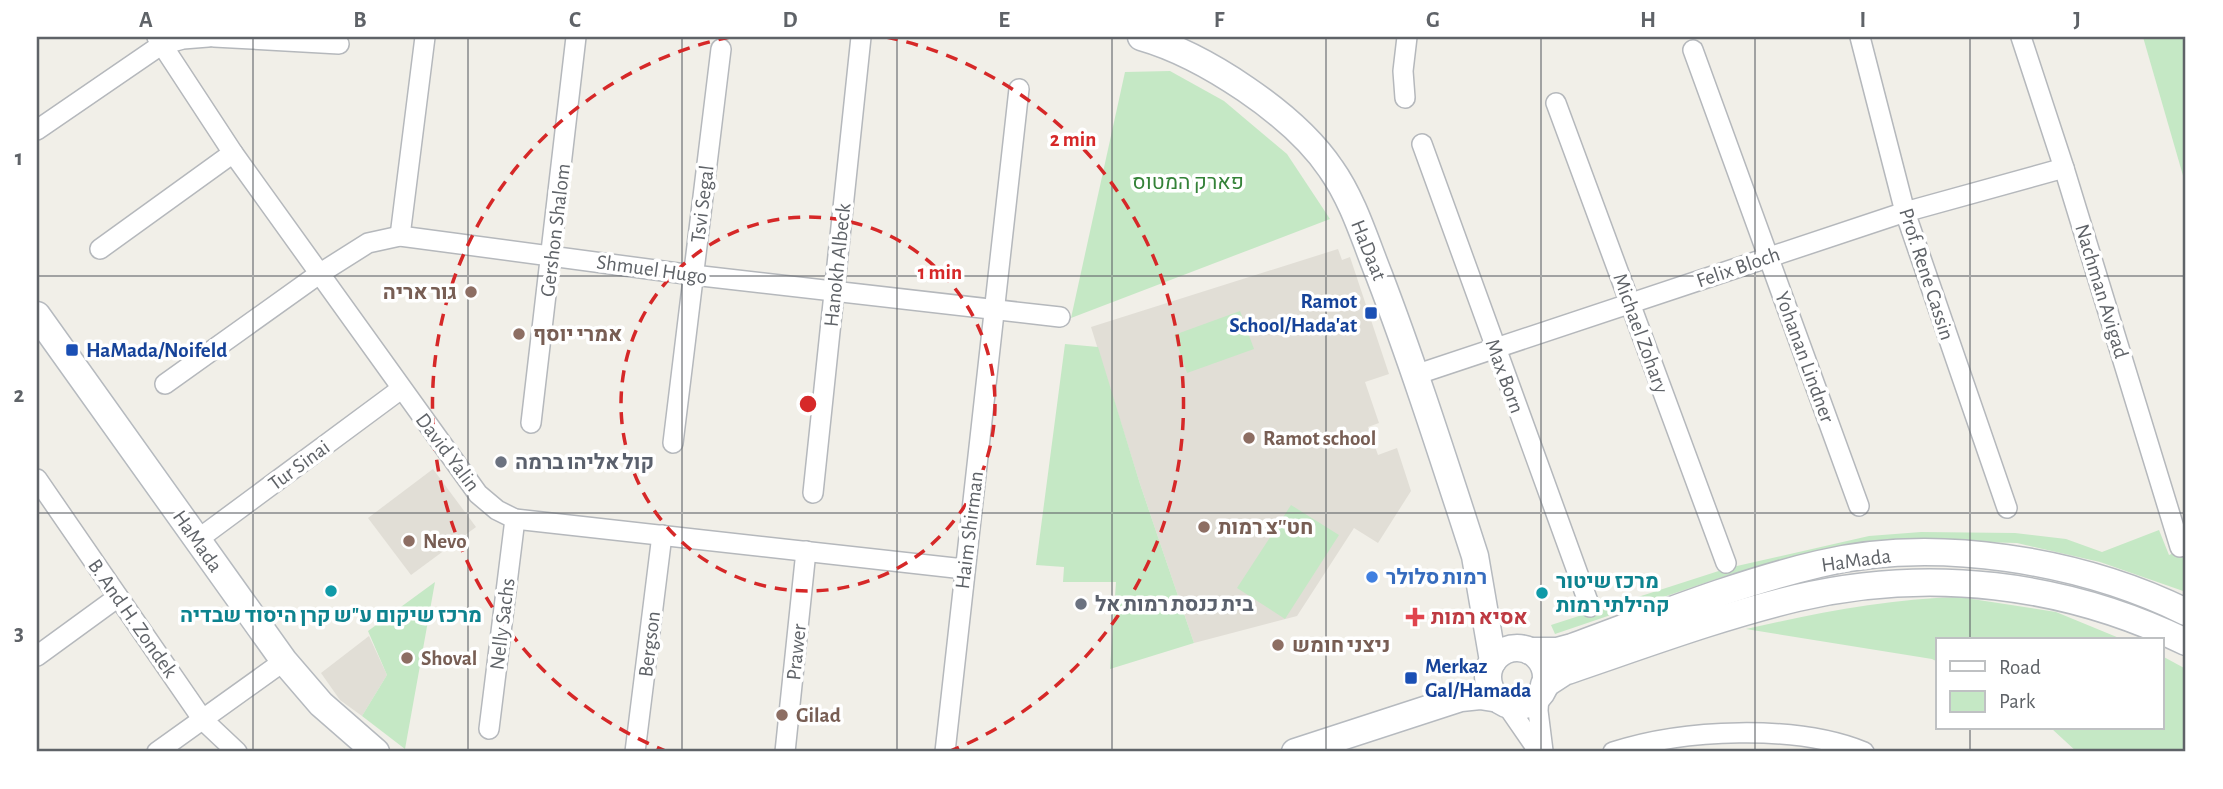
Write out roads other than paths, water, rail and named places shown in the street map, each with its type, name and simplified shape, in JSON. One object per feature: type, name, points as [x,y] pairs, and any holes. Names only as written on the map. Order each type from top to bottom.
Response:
[{"type":"street","points":[[37,130],[159,41],[208,37]]},
{"type":"street","points":[[214,37],[339,44]]},
{"type":"street","points":[[400,236],[425,37]]},
{"type":"street","name":"Gershon Shalom","points":[[531,423],[576,37]]},
{"type":"street","name":"Hanokh Albeck","points":[[813,493],[861,37]]},
{"type":"street","name":"HaDaat","points":[[1141,37],[1185,53],[1261,101],[1317,150],[1332,170],[1347,196],[1391,308],[1475,556],[1508,632],[1526,650]]},
{"type":"street","points":[[1405,98],[1403,71],[1407,37]]},
{"type":"street","name":"Prof. Rene Cassin","points":[[1860,37],[1869,61],[1906,212],[2007,508]]},
{"type":"street","name":"Nachman Avigad","points":[[2021,37],[2180,547]]},
{"type":"street","name":"David Yalin","points":[[159,41],[233,153],[401,389],[478,494],[497,510],[515,519],[964,569]]},
{"type":"street","name":"Tsvi Segal","points":[[673,443],[721,49]]},
{"type":"street","name":"Yohanan Lindner","points":[[1693,50],[1859,506]]},
{"type":"street","name":"Haim Shirman","points":[[945,752],[1019,89]]},
{"type":"street","name":"Michael Zohary","points":[[1556,103],[1726,563]]},
{"type":"street","name":"Max Born","points":[[1422,144],[1590,607]]},
{"type":"street","points":[[100,249],[233,153]]},
{"type":"street","name":"Felix Bloch","points":[[1415,375],[1768,256],[1906,212],[2064,168]]},
{"type":"street","name":"Shmuel Hugo","points":[[165,384],[319,274],[368,243],[400,236],[693,275],[1060,317]]},
{"type":"street","name":"HaMada","points":[[37,315],[284,661],[321,704],[376,752]]},
{"type":"street","name":"Tur Sinai","points":[[197,540],[401,389]]},
{"type":"street","name":"B. And H. Zondek","points":[[37,479],[203,720],[236,752]]},
{"type":"street","name":"Nelly Sachs","points":[[489,729],[515,519]]},
{"type":"street","name":"Bergson","points":[[635,752],[662,536]]},
{"type":"street","name":"Prawer","points":[[785,752],[806,551]]},
{"type":"street","name":"HaMada","points":[[1526,650],[1557,651],[1746,583],[1822,563],[1889,554],[1955,553],[2010,557],[2104,580],[2186,612]]},
{"type":"street","name":"HaDaat","points":[[1475,556],[1492,663]]},
{"type":"street","name":"HaMada","points":[[1541,690],[1564,672],[1748,611],[1800,597],[1891,583],[1945,581],[2040,592],[2138,620],[2186,642]]},
{"type":"street","points":[[37,656],[118,597]]},
{"type":"street","points":[[1368,727],[1454,687],[1492,663],[1506,650],[1526,650],[1541,662],[1545,670],[1539,726],[1541,752]]},
{"type":"street","points":[[157,752],[284,661]]},
{"type":"street","points":[[1492,663],[1488,680],[1490,687],[1541,752]]},
{"type":"street","points":[[1294,752],[1461,698],[1480,696],[1521,705],[1534,699],[1541,690]]},
{"type":"street","points":[[1614,752],[1681,737],[1732,734],[1830,740],[1864,752]]},
{"type":"place","name":"גור אריה","points":[[471,292]]},
{"type":"place","name":"Ramot School/Hada'at","points":[[1371,313]]},
{"type":"place","name":"אמרי יוסף","points":[[519,334]]},
{"type":"place","name":"HaMada/Noifeld","points":[[72,350]]},
{"type":"place","name":"Ramot school","points":[[1249,438]]},
{"type":"place","name":"קול אליהו ברמה","points":[[501,462]]},
{"type":"place","name":"חט''צ רמות","points":[[1204,527]]},
{"type":"place","name":"Nevo","points":[[409,541]]},
{"type":"place","name":"רמות סלולר","points":[[1372,577]]},
{"type":"place","name":"מרכז שיקום ע\"ש קרן היסוד שבדיה","points":[[331,591]]},
{"type":"place","name":"מרכז שיטור קהילתי רמות","points":[[1542,593]]},
{"type":"place","name":"בית כנסת רמות אל","points":[[1081,604]]},
{"type":"place","name":"אסיא רמות","points":[[1415,617]]},
{"type":"place","name":"ניצני חומש","points":[[1278,645]]},
{"type":"place","name":"Shoval","points":[[407,658]]},
{"type":"place","name":"Merkaz Gal/Hamada","points":[[1411,678]]},
{"type":"place","name":"Gilad","points":[[782,715]]},
{"type":"park label","name":"פארק המטוס","points":[[1188,182]]}]
